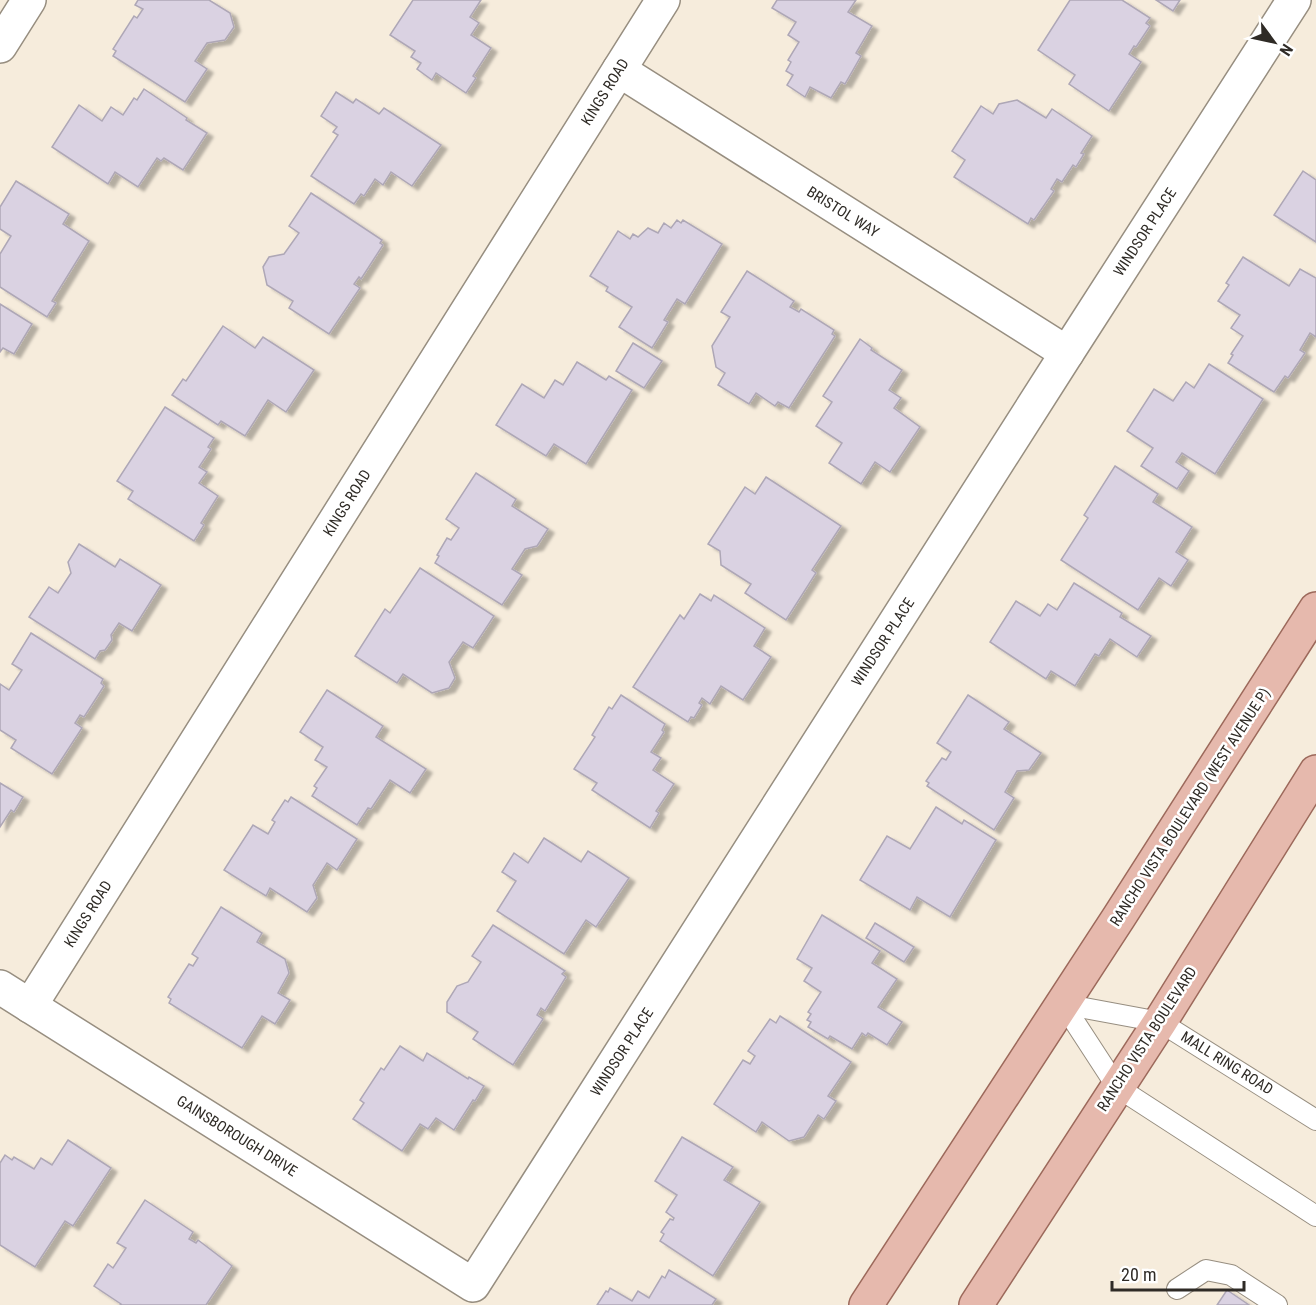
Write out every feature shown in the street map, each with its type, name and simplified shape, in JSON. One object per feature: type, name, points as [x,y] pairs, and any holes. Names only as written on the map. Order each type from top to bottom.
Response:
[{"type":"main road","name":"RANCHO VISTA BOULEVARD (WEST AVENUE P)","points":[[1063,1004],[1316,609]]},
{"type":"main road","name":"RANCHO VISTA BOULEVARD","points":[[976,1305],[1160,1022],[1316,772]]},
{"type":"main road","points":[[866,1305],[1063,1004]]},
{"type":"street","points":[[0,46],[29,0]]},
{"type":"street","name":"KINGS ROAD","points":[[30,1006],[663,0]]},
{"type":"street","name":"WINDSOR PLACE","points":[[473,1285],[1294,0]]},
{"type":"street","name":"BRISTOL WAY","points":[[619,70],[1067,353]]},
{"type":"street","name":"GAINSBOROUGH DRIVE","points":[[0,987],[473,1285]]},
{"type":"lane","name":"MALL RING ROAD","points":[[1063,1004],[1160,1022],[1316,1120]]},
{"type":"lane","points":[[1063,1004],[1117,1086],[1316,1216]]},
{"type":"lane","points":[[1177,1289],[1206,1270],[1231,1275],[1277,1305]]},
{"type":"building","points":[[138,0],[209,0],[230,13],[234,27],[225,40],[207,43],[195,61],[207,69],[185,102],[113,56],[116,51],[113,49],[134,16],[137,18],[143,9],[135,5]]},
{"type":"building","points":[[413,0],[481,0],[470,17],[479,23],[471,35],[491,48],[473,76],[476,78],[466,93],[436,73],[432,80],[417,69],[421,63],[411,57],[415,51],[390,35]]},
{"type":"building","points":[[777,0],[856,0],[848,12],[872,26],[856,53],[861,56],[845,84],[841,82],[831,98],[810,87],[805,97],[787,85],[793,75],[786,71],[791,62],[788,60],[799,42],[788,35],[796,22],[772,8]]},
{"type":"building","points":[[1070,0],[1122,0],[1150,18],[1146,23],[1150,26],[1129,54],[1141,62],[1109,111],[1069,84],[1075,75],[1038,50]]},
{"type":"building","points":[[1156,0],[1180,0],[1173,11]]},
{"type":"building","points":[[144,89],[207,133],[183,170],[164,158],[161,161],[157,158],[138,187],[115,172],[108,184],[52,147],[79,105],[102,121],[111,107],[123,115],[134,98],[137,100]]},
{"type":"building","points":[[336,92],[353,103],[356,99],[379,114],[384,108],[441,145],[412,186],[391,172],[383,185],[375,179],[364,196],[361,194],[354,204],[311,176],[338,135],[333,132],[337,127],[321,116]]},
{"type":"building","points":[[1017,100],[1046,118],[1052,109],[1092,136],[1081,153],[1084,154],[1076,167],[1073,165],[1062,182],[1057,179],[1051,189],[1054,191],[1034,220],[1031,218],[1028,224],[954,177],[965,160],[952,151],[981,106],[993,114],[999,104]]},
{"type":"building","points":[[1303,171],[1316,180],[1316,242],[1274,215]]},
{"type":"building","points":[[16,181],[69,214],[63,224],[89,241],[52,301],[56,303],[47,317],[0,287],[0,254],[11,236],[0,229],[0,207]]},
{"type":"building","points":[[311,193],[382,240],[380,243],[383,245],[361,279],[359,277],[354,284],[360,288],[329,334],[289,308],[293,301],[267,285],[263,267],[269,257],[284,254],[299,233],[289,226]]},
{"type":"building","points":[[677,220],[681,223],[683,220],[722,244],[685,304],[677,299],[664,320],[668,322],[652,348],[619,327],[632,307],[606,291],[608,287],[590,276],[618,231],[630,239],[633,234],[638,237],[648,228],[658,233],[664,223],[671,228]]},
{"type":"building","points":[[1243,257],[1289,286],[1300,269],[1316,278],[1316,337],[1310,333],[1300,350],[1305,353],[1288,378],[1285,376],[1274,392],[1228,363],[1243,336],[1231,328],[1240,315],[1218,301],[1229,285],[1226,283]]},
{"type":"building","points":[[747,271],[794,301],[790,307],[799,312],[801,309],[834,330],[832,334],[835,336],[789,408],[778,402],[775,406],[756,393],[749,404],[718,385],[725,373],[716,367],[712,346],[730,317],[721,312]]},
{"type":"building","points":[[0,304],[32,324],[14,354],[3,348],[0,352]]},
{"type":"building","points":[[223,326],[255,348],[263,337],[314,370],[286,412],[268,400],[245,436],[221,421],[218,425],[172,395],[183,379],[186,381]]},
{"type":"building","points":[[860,339],[872,348],[871,350],[902,370],[889,390],[901,398],[894,408],[920,427],[890,472],[875,462],[861,484],[829,463],[842,443],[816,426],[832,402],[823,396]]},
{"type":"building","points":[[633,343],[662,361],[644,388],[616,371]]},
{"type":"building","points":[[577,362],[606,380],[609,376],[632,390],[586,464],[554,444],[546,456],[496,425],[522,384],[544,398],[555,380],[563,385]]},
{"type":"building","points":[[1209,364],[1263,399],[1215,474],[1182,453],[1176,462],[1189,471],[1177,489],[1141,466],[1153,448],[1127,431],[1154,389],[1173,401],[1186,382],[1194,388]]},
{"type":"building","points":[[165,407],[214,438],[208,447],[211,449],[199,467],[207,472],[199,483],[218,496],[201,523],[204,525],[194,541],[128,499],[133,491],[117,481]]},
{"type":"building","points":[[1115,466],[1158,494],[1153,502],[1192,527],[1176,552],[1188,560],[1171,586],[1159,578],[1138,610],[1061,560],[1088,518],[1084,515]]},
{"type":"building","points":[[476,473],[516,499],[512,506],[548,529],[537,546],[525,549],[512,569],[522,575],[502,605],[435,563],[447,538],[451,540],[459,528],[446,519]]},
{"type":"building","points":[[766,477],[841,526],[812,570],[816,573],[786,620],[745,593],[751,584],[721,565],[720,551],[708,544],[745,487],[755,494]]},
{"type":"building","points":[[79,544],[115,567],[120,559],[161,585],[132,631],[119,623],[111,635],[112,640],[95,659],[29,617],[49,587],[58,593],[71,573],[68,562]]},
{"type":"building","points":[[420,568],[494,616],[473,648],[463,642],[449,662],[455,678],[449,688],[432,693],[403,674],[397,683],[355,656],[385,609],[390,613]]},
{"type":"building","points":[[1074,583],[1122,613],[1120,617],[1151,636],[1137,657],[1110,639],[1099,656],[1095,654],[1075,686],[1051,671],[1046,679],[990,642],[1016,601],[1040,616],[1048,604],[1057,610]]},
{"type":"building","points":[[700,594],[711,601],[714,595],[765,628],[754,646],[771,657],[743,700],[721,686],[710,704],[702,698],[699,703],[702,705],[694,718],[691,717],[688,722],[633,687],[680,615],[684,619]]},
{"type":"building","points":[[31,633],[103,679],[101,683],[104,686],[84,717],[80,715],[75,723],[82,728],[52,774],[11,748],[16,740],[0,730],[0,684],[9,690],[22,670],[12,664]]},
{"type":"building","points":[[327,690],[383,726],[376,737],[426,769],[410,793],[390,780],[371,809],[368,808],[357,825],[312,796],[317,788],[314,786],[327,767],[315,760],[323,747],[300,732]]},
{"type":"building","points":[[621,695],[665,724],[662,730],[664,732],[651,752],[661,758],[653,770],[674,784],[656,811],[659,813],[650,828],[592,790],[597,783],[574,769],[595,737],[592,735],[609,707],[612,709]]},
{"type":"building","points":[[968,695],[1009,722],[1004,729],[1041,753],[1029,770],[1017,771],[1005,792],[1014,798],[994,830],[927,786],[929,783],[926,781],[942,758],[946,760],[951,752],[937,743]]},
{"type":"building","points":[[0,783],[23,797],[14,812],[11,810],[0,827]]},
{"type":"building","points":[[291,797],[357,839],[337,870],[327,863],[313,885],[317,898],[307,912],[270,888],[266,896],[224,870],[253,825],[268,834],[275,822],[272,820],[285,800],[288,802]]},
{"type":"building","points":[[936,807],[962,824],[964,820],[996,840],[950,917],[917,897],[910,910],[860,880],[887,836],[910,849]]},
{"type":"building","points":[[544,838],[581,862],[588,851],[629,878],[596,927],[586,920],[564,954],[497,911],[516,881],[502,872],[514,853],[528,863]]},
{"type":"building","points":[[221,907],[262,933],[257,942],[285,959],[289,973],[278,993],[290,1000],[275,1024],[262,1016],[242,1048],[169,1003],[171,999],[168,997],[189,964],[193,966],[198,958],[192,954]]},
{"type":"building","points":[[822,915],[880,951],[872,963],[897,979],[878,1007],[902,1022],[887,1045],[868,1033],[866,1036],[862,1033],[852,1049],[808,1027],[811,1022],[807,1020],[811,1014],[808,1012],[821,992],[804,981],[812,968],[797,959]]},
{"type":"building","points":[[875,923],[914,947],[904,962],[866,938]]},
{"type":"building","points":[[493,925],[565,971],[562,974],[566,977],[545,1011],[541,1008],[537,1015],[543,1019],[513,1065],[473,1039],[478,1032],[447,1012],[447,1002],[457,986],[468,982],[481,962],[472,956]]},
{"type":"building","points":[[780,1016],[851,1062],[828,1096],[836,1101],[824,1119],[818,1115],[804,1137],[789,1141],[762,1122],[756,1132],[714,1104],[743,1060],[750,1064],[755,1056],[748,1051],[770,1019],[776,1023]]},
{"type":"building","points":[[400,1046],[423,1061],[427,1053],[468,1079],[469,1077],[484,1086],[454,1130],[436,1118],[428,1129],[420,1124],[402,1151],[353,1119],[364,1103],[360,1100],[381,1068],[384,1070]]},
{"type":"building","points":[[682,1137],[733,1167],[724,1180],[760,1202],[713,1276],[660,1241],[664,1234],[661,1232],[670,1219],[674,1218],[666,1212],[677,1195],[655,1181]]},
{"type":"building","points":[[68,1140],[111,1168],[73,1226],[65,1221],[35,1267],[0,1245],[0,1163],[5,1155],[12,1160],[14,1157],[34,1169],[41,1158],[52,1165]]},
{"type":"building","points":[[145,1200],[193,1232],[189,1239],[196,1243],[198,1240],[232,1266],[206,1305],[120,1305],[94,1286],[108,1264],[113,1268],[126,1248],[117,1243]]},
{"type":"building","points":[[669,1270],[716,1299],[712,1305],[597,1305],[610,1288],[632,1301],[638,1291],[649,1298],[662,1276],[665,1278]]},
{"type":"building","points":[[1227,1290],[1249,1305],[1217,1305]]}]
